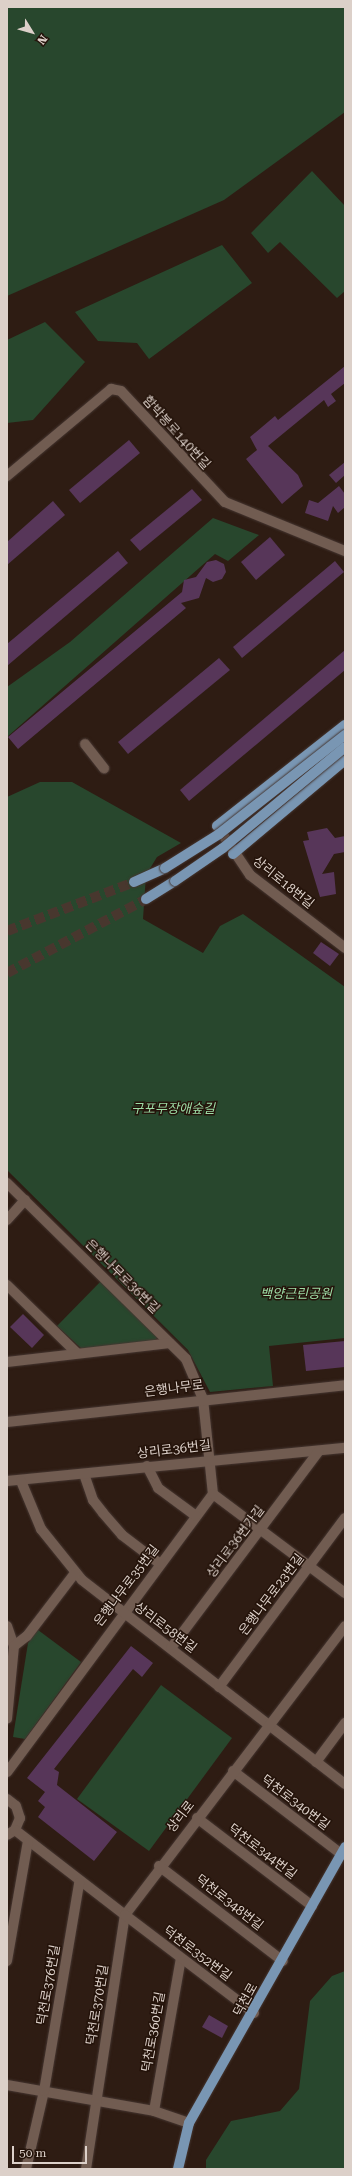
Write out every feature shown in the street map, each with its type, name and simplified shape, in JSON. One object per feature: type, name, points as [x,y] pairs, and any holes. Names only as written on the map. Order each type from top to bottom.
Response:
[{"type":"main road","points":[[217,826],[345,725]]},
{"type":"main road","points":[[134,882],[165,868],[219,834],[345,735]]},
{"type":"main road","points":[[146,899],[175,881],[229,843],[345,747]]},
{"type":"main road","points":[[233,854],[345,760]]},
{"type":"main road","name":"덕천로","points":[[178,2169],[189,2123],[254,2013],[343,1851]]},
{"type":"street","name":"함박봉로140번길","points":[[7,476],[112,389],[121,391],[225,502],[345,551]]},
{"type":"street","points":[[85,744],[104,768]]},
{"type":"street","name":"상리로18번길","points":[[217,826],[233,854],[250,875],[345,948]]},
{"type":"street","name":"은행나무로36번길","points":[[7,1183],[170,1343],[194,1371],[203,1399]]},
{"type":"street","points":[[7,1220],[25,1200]]},
{"type":"street","points":[[7,1285],[77,1353]]},
{"type":"street","points":[[7,1362],[170,1343]]},
{"type":"street","name":"은행나무로","points":[[7,1422],[203,1399],[345,1385]]},
{"type":"street","points":[[203,1399],[213,1494],[345,1593]]},
{"type":"street","name":"상리로36번길","points":[[7,1481],[84,1474],[209,1458],[345,1448]]},
{"type":"street","name":"상리로36번가길","points":[[171,1648],[262,1530],[319,1451]]},
{"type":"street","points":[[147,1466],[158,1488],[196,1516]]},
{"type":"street","points":[[84,1474],[93,1500],[102,1513],[122,1535],[160,1564]]},
{"type":"street","name":"상리로58번길","points":[[21,1480],[42,1529],[75,1573],[123,1613],[171,1648],[268,1726],[345,1784]]},
{"type":"street","name":"은행나무로35번길","points":[[7,1772],[123,1613],[213,1494]]},
{"type":"street","name":"은행나무로23번길","points":[[219,1687],[345,1518]]},
{"type":"street","points":[[14,1646],[27,1636],[75,1573]]},
{"type":"street","points":[[7,1626],[14,1646],[7,1719]]},
{"type":"street","name":"상리로","points":[[125,1915],[159,1866],[345,1626]]},
{"type":"street","points":[[316,1762],[345,1723]]},
{"type":"street","name":"덕천로340번길","points":[[233,1772],[343,1851]]},
{"type":"street","points":[[7,1800],[19,1812],[11,1833],[28,1841],[79,1883],[125,1915]]},
{"type":"street","name":"덕천로344번길","points":[[197,1818],[312,1906]]},
{"type":"street","points":[[7,1961],[28,1841]]},
{"type":"street","name":"덕천로348번길","points":[[159,1866],[282,1961]]},
{"type":"street","name":"덕천로376번길","points":[[26,2169],[44,2091],[79,1883]]},
{"type":"street","name":"덕천로352번길","points":[[125,1915],[254,2013]]},
{"type":"street","name":"덕천로370번길","points":[[86,2169],[125,1915]]},
{"type":"street","name":"덕천로360번길","points":[[154,2111],[181,1958]]},
{"type":"street","points":[[7,2085],[96,2099],[154,2111],[189,2123]]},
{"type":"green space","points":[[7,7],[345,7],[345,112],[224,200],[7,296]]},
{"type":"green space","points":[[312,171],[345,206],[345,291],[337,298],[280,242],[268,253],[251,233]]},
{"type":"green space","points":[[222,245],[252,283],[149,359],[137,343],[98,341],[75,312]]},
{"type":"green space","points":[[45,322],[85,362],[33,420],[7,423],[7,340]]},
{"type":"green space","points":[[213,518],[259,535],[228,561],[215,554],[7,737],[7,687],[70,642]]},
{"type":"green space","name":"구포무장애숲길","points":[[40,782],[72,782],[181,843],[157,857],[146,875],[143,919],[203,953],[220,926],[243,914],[345,987],[345,1338],[269,1346],[273,1386],[210,1392],[188,1350],[7,1170],[7,797]]},
{"type":"green space","points":[[102,1280],[158,1337],[153,1342],[82,1349],[57,1326]]},
{"type":"green space","points":[[38,1630],[81,1662],[25,1739],[13,1737],[28,1643]]},
{"type":"green space","points":[[161,1685],[232,1738],[149,1851],[77,1799]]},
{"type":"green space","points":[[345,1971],[345,2169],[206,2169],[206,2160],[231,2121],[280,2111],[299,2089],[310,2001],[332,1976]]},
{"type":"building","points":[[345,366],[345,383],[331,394],[336,401],[328,407],[324,400],[268,446],[298,475],[303,486],[282,504],[246,459],[257,450],[250,437],[275,416],[278,420]]},
{"type":"building","points":[[129,440],[140,453],[80,503],[69,490]]},
{"type":"building","points":[[345,462],[345,475],[336,483],[329,475]]},
{"type":"building","points":[[339,486],[345,494],[345,507],[338,513],[333,506],[328,521],[305,513],[309,500],[318,503]]},
{"type":"building","points":[[192,489],[202,500],[140,551],[130,540]]},
{"type":"building","points":[[53,501],[65,515],[7,565],[7,542]]},
{"type":"building","points":[[270,537],[285,555],[256,580],[241,562]]},
{"type":"building","points":[[118,551],[128,563],[7,666],[7,644]]},
{"type":"building","points":[[216,560],[224,564],[226,572],[222,579],[213,582],[206,578],[199,598],[181,603],[186,608],[18,749],[8,737],[182,592],[184,580],[196,577],[207,562]]},
{"type":"building","points":[[335,561],[344,572],[242,658],[233,647]]},
{"type":"building","points":[[345,650],[345,670],[189,801],[180,790]]},
{"type":"building","points":[[219,658],[230,670],[128,754],[118,742]]},
{"type":"building","points":[[327,828],[335,838],[345,836],[345,852],[334,854],[322,874],[334,872],[336,894],[320,897],[303,841],[309,840],[307,832]]},
{"type":"building","points":[[321,942],[339,954],[330,966],[313,953]]},
{"type":"building","points":[[23,1314],[44,1335],[32,1348],[10,1327]]},
{"type":"building","points":[[345,1341],[345,1367],[306,1371],[303,1345]]},
{"type":"building","points":[[131,1646],[153,1663],[142,1677],[133,1669],[54,1769],[59,1772],[57,1785],[117,1832],[94,1861],[38,1817],[45,1807],[38,1801],[45,1792],[27,1778]]},
{"type":"building","points":[[209,2015],[228,2026],[222,2038],[202,2027]]},
{"type":"tunnel","points":[[7,931],[134,882]]},
{"type":"tunnel","points":[[7,973],[146,899]]},
{"type":"park label","name":"백양근린공원","points":[[296,1294]]}]
